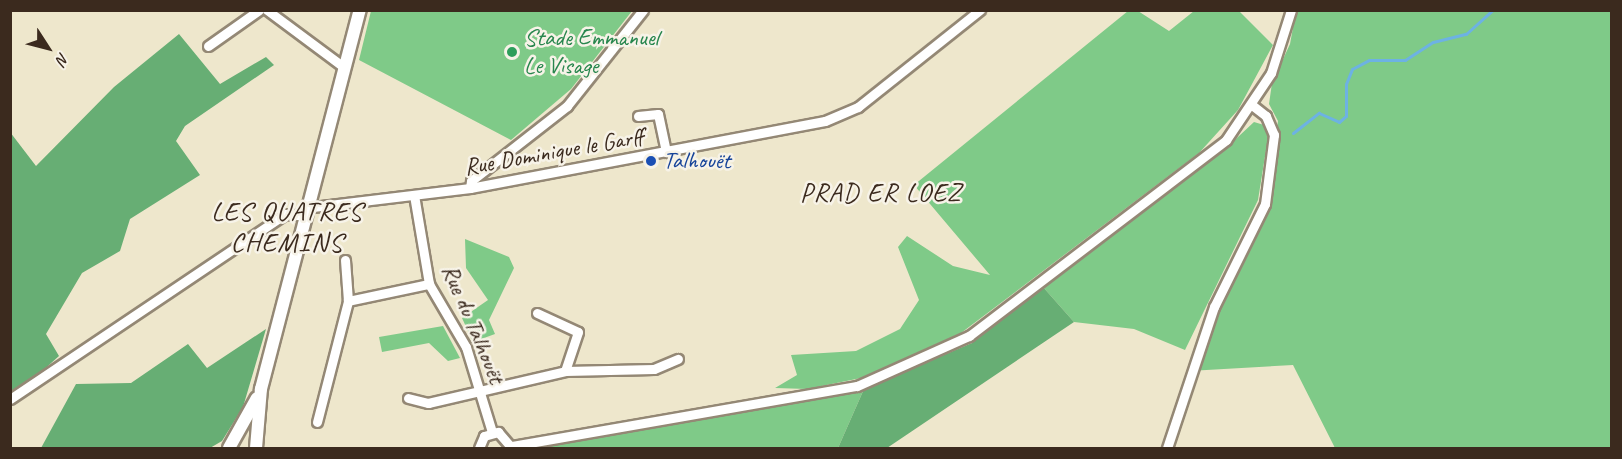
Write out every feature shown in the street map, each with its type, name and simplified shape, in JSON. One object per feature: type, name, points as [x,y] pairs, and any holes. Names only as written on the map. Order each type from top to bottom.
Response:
[{"type":"main road","points":[[256,448],[261,388],[309,212],[360,10]]},
{"type":"main road","points":[[229,448],[261,388]]},
{"type":"street","points":[[208,46],[259,10]]},
{"type":"street","points":[[267,10],[345,69]]},
{"type":"street","points":[[470,188],[471,181],[567,106],[643,10]]},
{"type":"street","name":"Rue Dominique le Garff","points":[[10,399],[285,214],[470,188],[777,134],[858,107],[981,10]]},
{"type":"street","points":[[480,448],[492,432],[503,434],[512,447],[857,386],[929,358],[969,336],[1201,163],[1253,106],[1271,73],[1291,10]]},
{"type":"street","points":[[1167,448],[1214,307],[1265,204],[1274,135],[1266,116],[1253,106]]},
{"type":"street","points":[[638,116],[658,114],[666,152]]},
{"type":"street","name":"Rue du Talhouët","points":[[414,195],[429,284],[466,347],[492,432]]},
{"type":"street","points":[[317,422],[348,301],[345,260]]},
{"type":"street","points":[[348,301],[429,284]]},
{"type":"street","points":[[537,314],[578,332],[565,371]]},
{"type":"street","points":[[408,398],[428,403],[482,394],[565,371],[654,369],[678,359]]},
{"type":"green space","points":[[371,10],[632,11],[571,89],[511,140],[359,60]]},
{"type":"green space","points":[[1128,11],[1138,11],[1169,31],[1194,11],[1239,11],[1273,45],[1238,110],[1199,153],[961,333],[861,378],[807,389],[775,388],[797,375],[791,355],[856,351],[900,329],[919,300],[898,247],[907,236],[953,266],[990,275],[914,185]]},
{"type":"green space","points":[[1296,11],[1611,11],[1611,448],[1335,448],[1293,365],[1189,371],[1265,204],[1278,121],[1269,104],[1272,83],[1290,44]]},
{"type":"green space","points":[[179,34],[220,84],[266,57],[274,65],[185,126],[176,141],[200,175],[130,219],[120,251],[82,273],[46,334],[59,356],[11,399],[10,132],[36,166],[114,87]]},
{"type":"green space","points":[[1254,122],[1264,125],[1268,138],[1258,200],[1185,350],[1134,329],[1074,322],[1043,287],[1224,150]]},
{"type":"green space","points":[[465,239],[509,257],[514,268],[489,320],[495,334],[473,342],[462,318],[488,300],[466,268]]},
{"type":"green space","points":[[1043,287],[1074,322],[887,448],[838,448],[864,389],[972,343]]},
{"type":"green space","points":[[443,326],[460,358],[448,361],[429,343],[382,352],[379,337]]},
{"type":"green space","points":[[266,329],[243,407],[222,441],[210,448],[41,448],[76,384],[131,383],[188,344],[207,368]]},
{"type":"green space","points":[[864,389],[838,448],[533,448],[779,405]]},
{"type":"waterway","points":[[1293,133],[1319,113],[1339,122],[1346,116],[1346,84],[1352,69],[1369,60],[1405,60],[1433,42],[1466,34],[1493,10]]},
{"type":"place","name":"Stade Emmanuel Le Visage","points":[[512,52]]},
{"type":"place","name":"Talhouët","points":[[651,161]]},
{"type":"district","name":"PRAD ER LOEZ","points":[[881,193]]},
{"type":"district","name":"LES QUATRES CHEMINS","points":[[287,226]]}]
